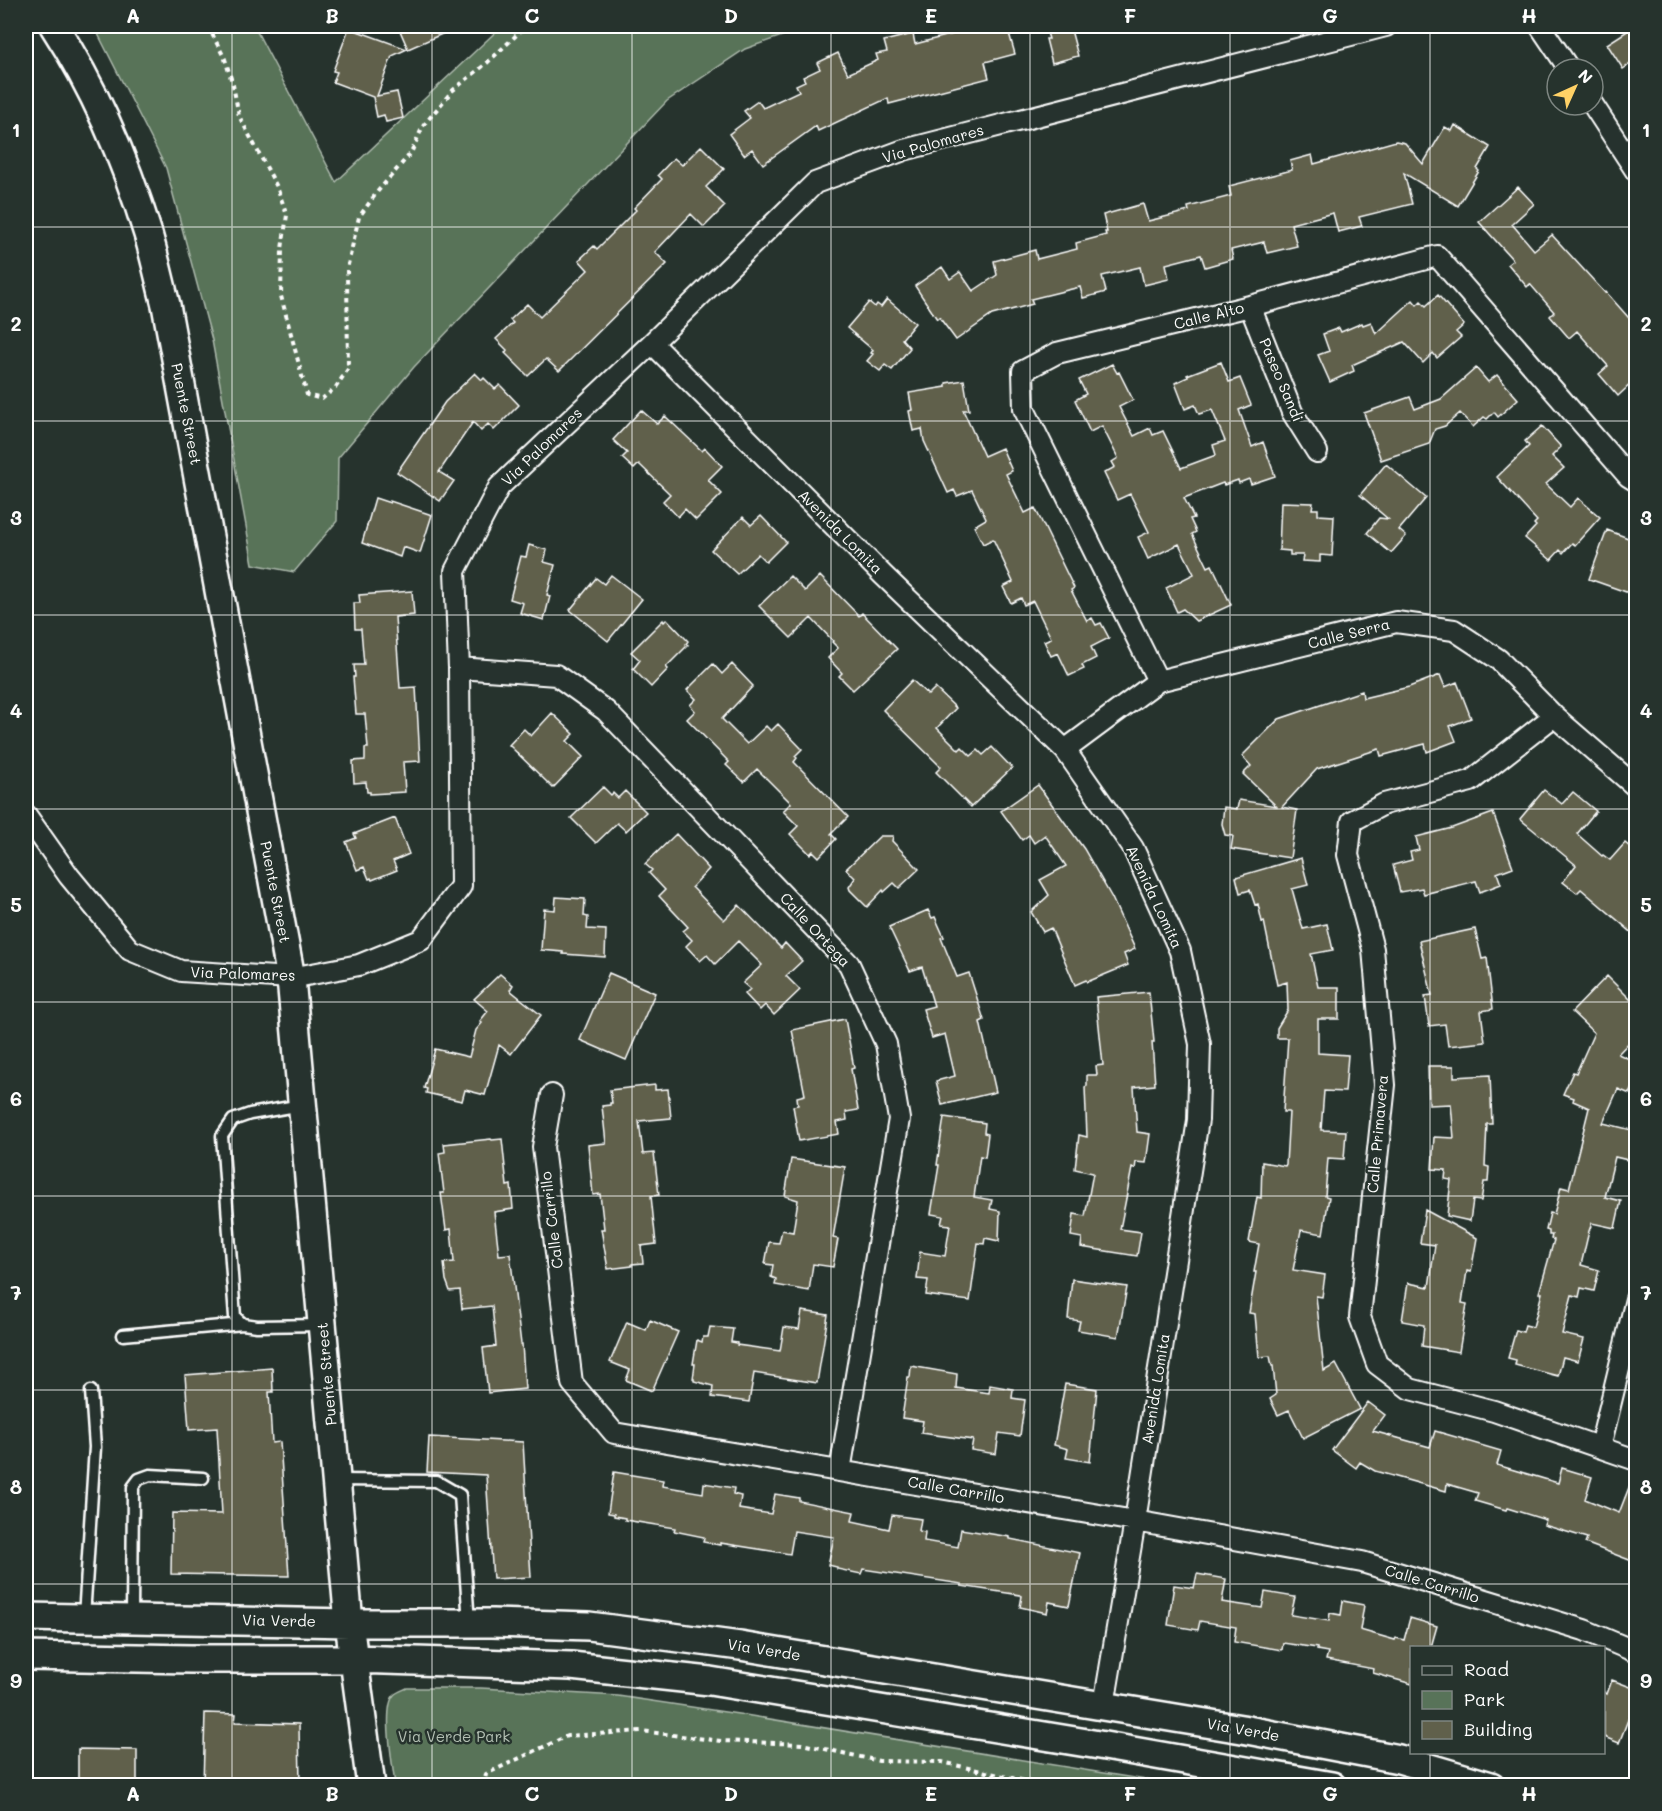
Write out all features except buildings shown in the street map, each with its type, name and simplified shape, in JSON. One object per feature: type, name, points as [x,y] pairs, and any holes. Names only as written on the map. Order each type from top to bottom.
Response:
[{"type":"main road","name":"Puente Street","points":[[54,26],[92,94],[122,160],[148,235],[166,305],[291,978],[349,1623],[371,1785]]},
{"type":"main road","name":"Via Verde","points":[[26,1617],[589,1626],[717,1643],[1242,1729],[1399,1759],[1491,1785]]},
{"type":"main road","points":[[26,1656],[354,1659],[571,1666],[710,1681],[1099,1744],[1332,1785]]},
{"type":"main road","points":[[1099,1744],[1104,1705]]},
{"type":"street","name":"Via Palomares","points":[[26,815],[69,876],[130,950],[181,971],[291,978],[359,965],[421,940],[461,886],[459,668],[454,571],[499,487],[652,343],[815,183],[904,150],[1386,26]]},
{"type":"street","points":[[1540,26],[1561,57]]},
{"type":"street","points":[[1601,117],[1636,171]]},
{"type":"street","name":"Calle Alto","points":[[1158,681],[1023,410],[1023,371],[1057,353],[1250,306],[1437,256],[1628,476],[1636,480]]},
{"type":"street","name":"Paseo Sandi","points":[[1250,306],[1292,412],[1317,452]]},
{"type":"street","name":"Avenida Lomita","points":[[652,343],[884,575],[1065,750],[1133,848],[1180,951],[1200,1044],[1198,1120],[1104,1705]]},
{"type":"street","name":"Calle Serra","points":[[1065,750],[1158,681],[1396,622],[1454,630],[1498,659],[1554,716],[1636,787]]},
{"type":"street","name":"Calle Ortega","points":[[459,668],[556,675],[606,711],[849,964],[886,1044],[899,1119],[840,1471]]},
{"type":"street","name":"Calle Primavera","points":[[1554,716],[1471,781],[1384,804],[1353,821],[1348,855],[1373,949],[1385,1084],[1360,1317],[1377,1364],[1410,1389],[1494,1411],[1636,1460]]},
{"type":"street","name":"Calle Carrillo","points":[[552,1095],[543,1147],[572,1383],[614,1433],[1135,1521],[1362,1562],[1584,1630],[1636,1652]]},
{"type":"street","points":[[1600,1447],[1636,1299]]},
{"type":"lane","points":[[243,1324],[236,1317],[222,1136],[233,1120],[250,1114],[303,1105]]},
{"type":"lane","points":[[123,1335],[243,1324],[257,1326],[322,1325]]},
{"type":"lane","points":[[84,1617],[95,1448],[91,1391]]},
{"type":"lane","points":[[132,1619],[134,1487],[139,1479],[150,1475],[203,1478]]},
{"type":"lane","points":[[336,1480],[436,1481],[460,1495],[469,1623]]},
{"type":"path","points":[[208,26],[225,59],[239,116],[277,187],[287,215],[282,249],[281,296],[307,395],[322,399],[336,387],[348,369],[347,268],[359,217],[411,153],[423,126],[452,91],[487,63],[525,26]]},
{"type":"path","points":[[484,1785],[486,1774],[567,1736],[641,1731],[721,1741],[802,1744],[879,1761],[942,1762],[1030,1782],[1064,1785]]},
{"type":"green space","points":[[94,26],[254,26],[336,182],[502,26],[810,26],[745,49],[667,101],[414,367],[338,458],[337,521],[294,572],[253,564],[212,340],[166,168]]},
{"type":"green space","name":"Via Verde Park","points":[[407,1688],[481,1688],[618,1696],[1177,1785],[395,1785],[389,1738],[389,1712],[394,1695]]}]
